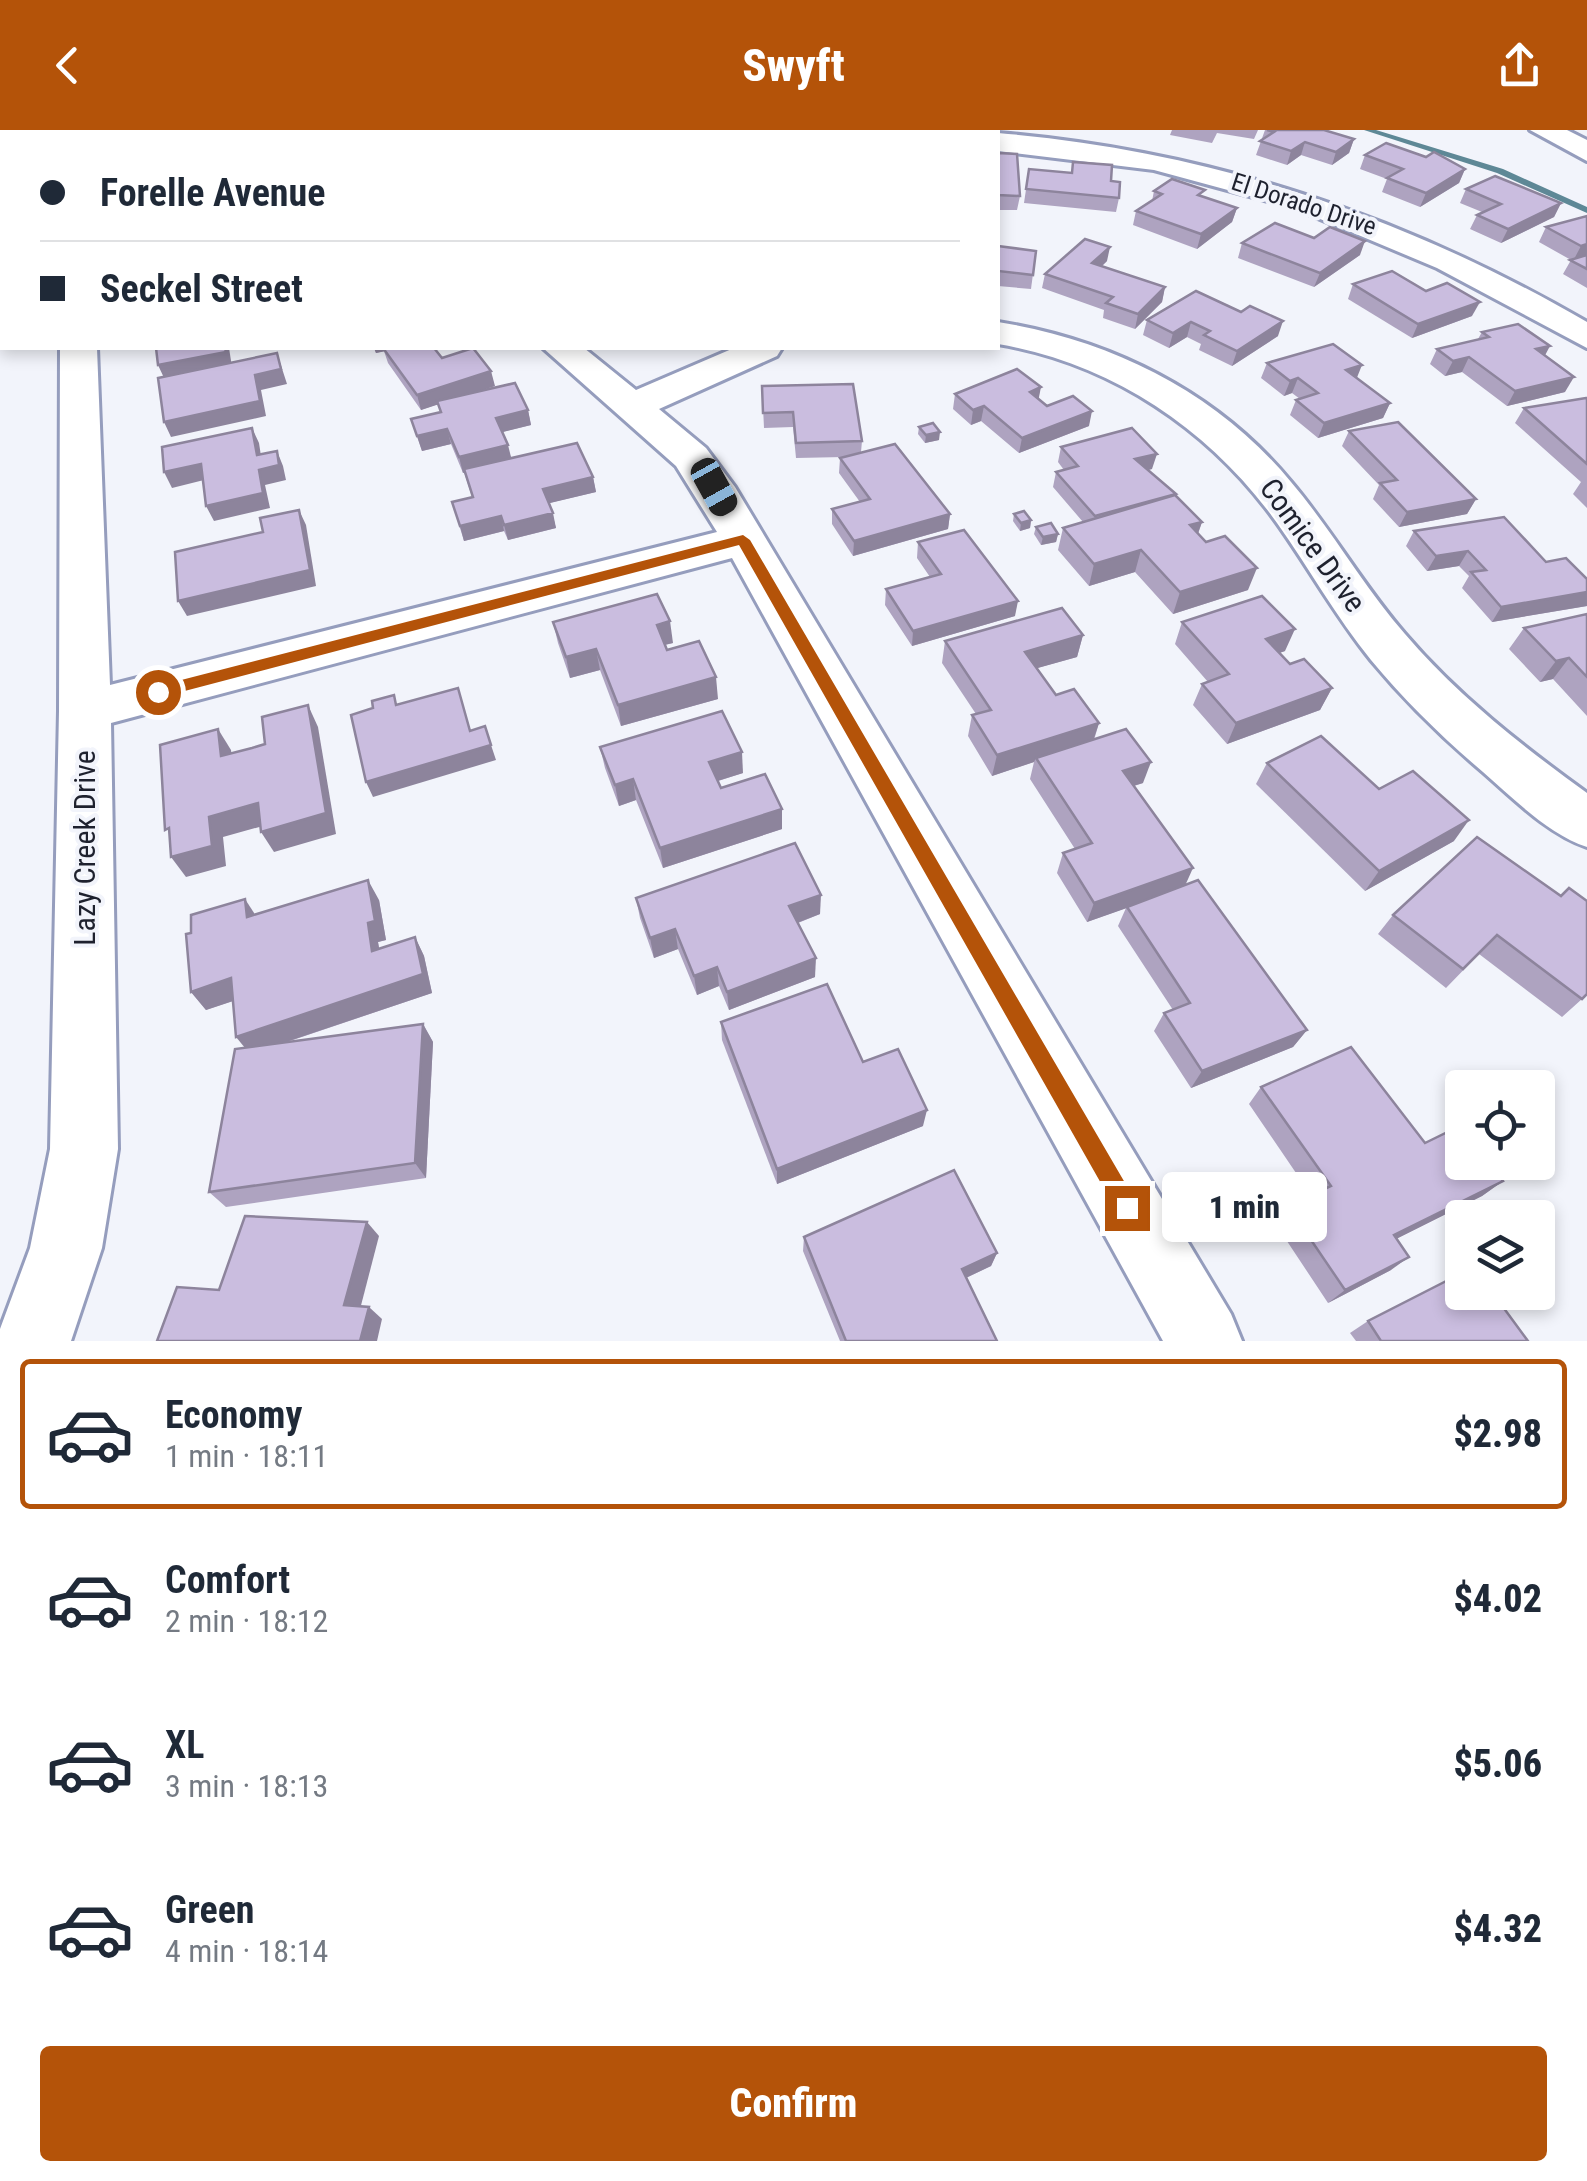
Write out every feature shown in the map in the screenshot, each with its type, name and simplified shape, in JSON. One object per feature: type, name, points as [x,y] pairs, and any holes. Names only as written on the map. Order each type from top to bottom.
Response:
[{"type":"street","points":[[1545,130],[1587,152]]},
{"type":"street","name":"El Dorado Drive","points":[[1000,142],[1090,151],[1176,166],[1248,182],[1341,212],[1427,246],[1506,286],[1587,336]]},
{"type":"street","name":"Comice Drive","points":[[1000,333],[1101,363],[1199,417],[1232,443],[1259,471],[1386,644],[1436,700],[1497,756],[1587,824]]},
{"type":"street","name":"Lazy Creek Drive","points":[[32,1341],[60,1281],[84,1149],[85,711],[78,350]]},
{"type":"street","points":[[564,350],[691,457],[743,540],[1204,1341]]},
{"type":"street","points":[[632,407],[760,350]]},
{"type":"street","points":[[85,711],[743,540]]},
{"type":"building","points":[[1267,130],[1324,130],[1354,139],[1336,152],[1305,142],[1291,151],[1260,141],[1274,132]]},
{"type":"building","points":[[1386,143],[1426,157],[1434,152],[1465,169],[1426,193],[1387,178],[1403,169],[1365,155]]},
{"type":"building","points":[[1000,153],[1017,154],[1020,196],[1000,195]]},
{"type":"building","points":[[1073,162],[1112,165],[1111,181],[1120,182],[1119,198],[1026,189],[1029,169],[1072,173]]},
{"type":"building","points":[[1495,176],[1561,203],[1508,229],[1477,215],[1501,204],[1466,189]]},
{"type":"building","points":[[1172,179],[1205,190],[1198,195],[1237,208],[1201,234],[1136,211],[1162,194],[1154,191]]},
{"type":"building","points":[[1587,216],[1587,244],[1581,246],[1546,227]]},
{"type":"building","points":[[1275,223],[1314,238],[1330,227],[1365,241],[1320,273],[1242,243]]},
{"type":"building","points":[[1085,239],[1110,247],[1092,263],[1165,287],[1138,314],[1106,303],[1113,297],[1045,274]]},
{"type":"building","points":[[1000,246],[1036,251],[1033,275],[1000,271]]},
{"type":"building","points":[[1587,255],[1587,269],[1570,260]]},
{"type":"building","points":[[1392,271],[1426,291],[1447,283],[1480,302],[1418,324],[1353,284]]},
{"type":"building","points":[[1196,291],[1241,312],[1250,306],[1283,321],[1237,351],[1204,335],[1210,331],[1191,322],[1173,333],[1147,320]]},
{"type":"building","points":[[1518,324],[1550,346],[1536,349],[1574,377],[1515,391],[1469,357],[1453,361],[1437,349],[1489,337],[1482,332]]},
{"type":"building","points":[[1333,344],[1362,365],[1346,370],[1390,403],[1324,423],[1296,400],[1318,393],[1298,378],[1290,381],[1267,363]]},
{"type":"building","points":[[156,350],[226,352],[158,365]]},
{"type":"building","points":[[384,350],[436,350],[442,358],[475,350],[491,371],[417,395]]},
{"type":"building","points":[[277,353],[281,369],[255,375],[260,401],[164,422],[158,378]]},
{"type":"building","points":[[1017,369],[1041,387],[1030,392],[1047,406],[1073,396],[1092,411],[1022,438],[984,406],[973,410],[955,394]]},
{"type":"building","points":[[515,383],[528,410],[496,418],[508,445],[459,457],[447,429],[417,436],[411,419],[441,412],[437,401]]},
{"type":"building","points":[[853,384],[862,441],[796,443],[793,412],[763,413],[762,386]]},
{"type":"building","points":[[1587,398],[1587,464],[1524,408]]},
{"type":"building","points":[[1398,422],[1476,499],[1407,512],[1380,483],[1397,480],[1349,431]]},
{"type":"building","points":[[933,423],[940,432],[926,435],[919,427]]},
{"type":"building","points":[[252,428],[257,455],[277,451],[279,465],[259,470],[263,493],[206,506],[201,464],[164,472],[162,447]]},
{"type":"building","points":[[1132,428],[1157,454],[1135,459],[1176,494],[1095,516],[1056,472],[1078,466],[1061,447]]},
{"type":"building","points":[[577,443],[593,477],[543,489],[553,513],[504,525],[501,516],[460,526],[452,502],[473,497],[464,469]]},
{"type":"building","points":[[895,444],[950,514],[854,541],[832,509],[870,499],[840,458]]},
{"type":"building","points":[[1175,495],[1202,522],[1190,525],[1206,542],[1225,536],[1257,568],[1180,592],[1141,550],[1094,564],[1063,528]]},
{"type":"building","points":[[299,510],[310,570],[178,601],[175,552],[263,532],[260,518]]},
{"type":"building","points":[[1024,511],[1031,520],[1021,523],[1014,514]]},
{"type":"building","points":[[1504,517],[1546,562],[1566,558],[1587,579],[1587,592],[1501,607],[1471,572],[1486,570],[1468,551],[1436,556],[1414,531]]},
{"type":"building","points":[[1051,523],[1058,534],[1043,537],[1036,527]]},
{"type":"building","points":[[964,530],[1018,601],[913,631],[886,589],[941,574],[918,542]]},
{"type":"building","points":[[657,594],[670,621],[657,625],[667,650],[699,641],[716,677],[618,705],[596,649],[566,657],[553,622]]},
{"type":"building","points":[[1262,596],[1295,629],[1266,639],[1290,664],[1304,659],[1332,688],[1236,723],[1202,684],[1229,674],[1182,622]]},
{"type":"building","points":[[1062,608],[1083,635],[1025,652],[1056,695],[1074,689],[1099,723],[997,755],[972,715],[991,710],[945,641]]},
{"type":"building","points":[[1587,614],[1587,677],[1569,658],[1556,661],[1524,628]]},
{"type":"building","points":[[458,688],[470,731],[485,726],[491,745],[366,782],[351,715],[373,708],[372,701],[394,695],[396,705]]},
{"type":"building","points":[[308,705],[326,813],[261,832],[258,803],[209,817],[212,846],[171,857],[169,828],[165,830],[160,745],[218,729],[221,756],[252,748],[265,744],[262,717]]},
{"type":"building","points":[[722,711],[742,752],[709,762],[721,788],[765,774],[782,809],[660,848],[633,779],[615,785],[600,747]]},
{"type":"building","points":[[1126,729],[1151,762],[1123,771],[1193,868],[1094,903],[1063,853],[1092,843],[1036,758]]},
{"type":"building","points":[[1321,736],[1379,789],[1413,771],[1469,820],[1379,871],[1267,763]]},
{"type":"building","points":[[1477,837],[1561,896],[1569,888],[1587,901],[1587,994],[1582,999],[1497,935],[1463,969],[1393,915]]},
{"type":"building","points":[[795,843],[821,895],[789,906],[816,958],[727,992],[717,967],[694,976],[675,929],[650,938],[636,898]]},
{"type":"building","points":[[368,880],[375,921],[368,923],[372,951],[415,937],[423,974],[236,1037],[231,978],[191,992],[186,934],[191,933],[191,915],[245,899],[247,917]]},
{"type":"building","points":[[1198,880],[1307,1030],[1202,1071],[1164,1013],[1190,1003],[1127,907]]},
{"type":"building","points":[[827,984],[863,1062],[898,1049],[927,1110],[777,1169],[721,1022]]},
{"type":"building","points":[[423,1024],[415,1163],[209,1192],[235,1049]]},
{"type":"building","points":[[1351,1047],[1425,1143],[1445,1133],[1445,1180],[1503,1181],[1465,1200],[1445,1200],[1445,1210],[1394,1235],[1409,1257],[1345,1290],[1288,1206],[1331,1186],[1261,1087]]},
{"type":"building","points":[[954,1170],[997,1253],[962,1269],[997,1341],[846,1341],[804,1237]]},
{"type":"building","points":[[245,1216],[367,1222],[344,1305],[369,1307],[360,1341],[157,1341],[177,1287],[219,1290]]},
{"type":"building","points":[[1445,1282],[1445,1310],[1505,1310],[1528,1341],[1381,1341],[1368,1321]]},
{"type":"waterway","points":[[1368,130],[1500,171],[1587,210]]},
{"type":"route","points":[[158,692],[743,540],[1127,1208]]}]
